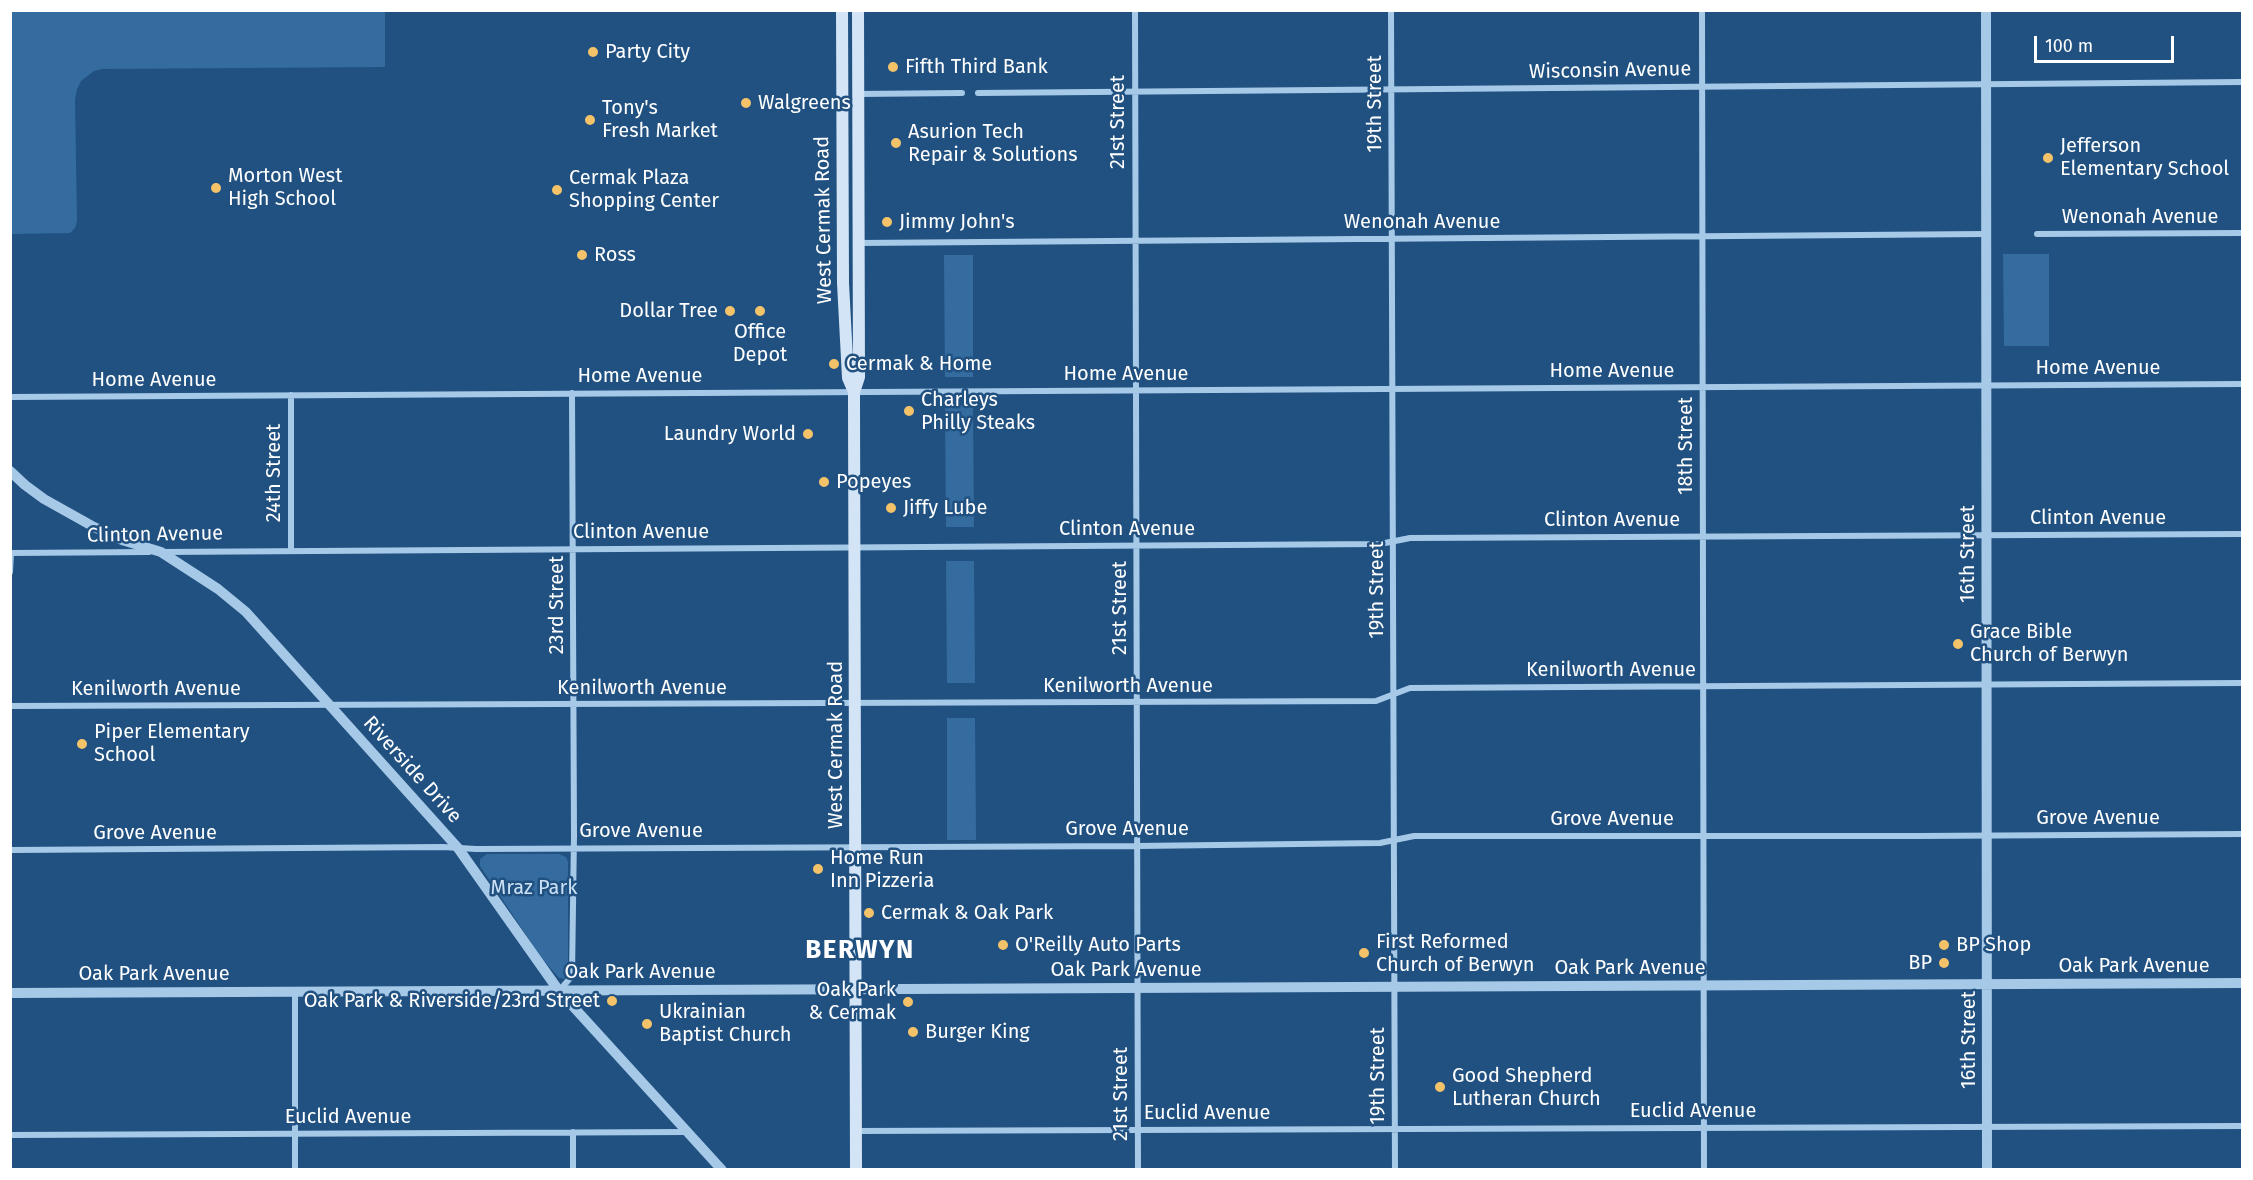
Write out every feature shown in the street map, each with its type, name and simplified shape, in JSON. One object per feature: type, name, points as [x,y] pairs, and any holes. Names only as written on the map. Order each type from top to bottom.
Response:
[{"type":"main road","name":"West Cermak Road","points":[[842,10],[843,283],[848,378],[854,392]]},
{"type":"main road","name":"West Cermak Road","points":[[856,1170],[854,392],[859,377],[858,10]]},
{"type":"street","name":"21st Street","points":[[1135,10],[1138,1170]]},
{"type":"street","name":"19th Street","points":[[1391,10],[1395,1170]]},
{"type":"street","name":"18th Street","points":[[1702,10],[1704,1170]]},
{"type":"street","name":"16th Street","points":[[1986,10],[1987,1170]]},
{"type":"street","name":"Wisconsin Avenue","points":[[978,93],[2242,82]]},
{"type":"street","points":[[858,94],[962,93]]},
{"type":"street","name":"Wenonah Avenue","points":[[2037,234],[2242,233]]},
{"type":"street","name":"Wenonah Avenue","points":[[858,243],[1985,234]]},
{"type":"street","name":"Home Avenue","points":[[10,397],[2242,384]]},
{"type":"street","name":"23rd Street","points":[[559,991],[572,976],[574,705],[572,393]]},
{"type":"street","name":"24th Street","points":[[291,395],[291,550]]},
{"type":"street","name":"Riverside Drive","points":[[10,471],[44,499],[78,518],[122,540],[162,552],[219,590],[246,612],[458,848],[559,991],[722,1170]]},
{"type":"street","name":"Clinton Avenue","points":[[11,553],[1380,544],[1410,538],[2242,534]]},
{"type":"street","points":[[10,572],[11,553]]},
{"type":"street","name":"Kenilworth Avenue","points":[[10,706],[1376,701],[1410,688],[2242,683]]},
{"type":"street","name":"Grove Avenue","points":[[10,850],[1137,846],[1380,843],[1414,836],[2242,834]]},
{"type":"street","name":"Oak Park Avenue","points":[[10,993],[2242,983]]},
{"type":"street","points":[[295,992],[295,1170]]},
{"type":"street","name":"Euclid Avenue","points":[[856,1131],[2242,1126]]},
{"type":"street","name":"Euclid Avenue","points":[[10,1135],[686,1131]]},
{"type":"street","points":[[573,1132],[573,1170]]},
{"type":"green space","points":[[10,11],[385,11],[385,67],[102,69],[94,71],[81,81],[75,99],[77,221],[75,228],[70,233],[11,234]]},
{"type":"green space","points":[[2003,254],[2049,254],[2049,346],[2004,346]]},
{"type":"green space","points":[[944,255],[973,255],[973,377],[945,377]]},
{"type":"green space","points":[[945,405],[973,405],[974,527],[946,527]]},
{"type":"green space","points":[[946,561],[974,561],[975,683],[947,683]]},
{"type":"green space","points":[[947,718],[975,718],[976,840],[947,840]]},
{"type":"green space","name":"Mraz Park","points":[[487,854],[559,854],[566,857],[568,862],[568,963],[564,979],[559,978],[541,957],[480,866],[480,859]]},
{"type":"place","name":"Party City","points":[[593,52]]},
{"type":"place","name":"Fifth Third Bank","points":[[893,67]]},
{"type":"place","name":"Walgreens","points":[[746,103]]},
{"type":"place","name":"Tony's Fresh Market","points":[[590,120]]},
{"type":"place","name":"Asurion Tech Repair & Solutions","points":[[896,143]]},
{"type":"place","name":"Jefferson Elementary School","points":[[2048,158]]},
{"type":"place","name":"Morton West High School","points":[[216,188]]},
{"type":"place","name":"Cermak Plaza Shopping Center","points":[[557,190]]},
{"type":"place","name":"Jimmy John's","points":[[887,222]]},
{"type":"place","name":"Ross","points":[[582,255]]},
{"type":"place","name":"Dollar Tree","points":[[730,311]]},
{"type":"place","name":"Office Depot","points":[[760,311]]},
{"type":"place","name":"Cermak & Home","points":[[834,364]]},
{"type":"place","name":"Charleys Philly Steaks","points":[[909,411]]},
{"type":"place","name":"Laundry World","points":[[808,434]]},
{"type":"place","name":"Popeyes","points":[[824,482]]},
{"type":"place","name":"Jiffy Lube","points":[[891,508]]},
{"type":"place","name":"Grace Bible Church of Berwyn","points":[[1958,644]]},
{"type":"place","name":"Piper Elementary School","points":[[82,744]]},
{"type":"place","name":"Home Run Inn Pizzeria","points":[[818,869]]},
{"type":"place","name":"Cermak & Oak Park","points":[[869,913]]},
{"type":"place","name":"O'Reilly Auto Parts","points":[[1003,945]]},
{"type":"place","name":"BP Shop","points":[[1944,945]]},
{"type":"place","name":"First Reformed Church of Berwyn","points":[[1364,953]]},
{"type":"place","name":"BP","points":[[1944,963]]},
{"type":"place","name":"Oak Park & Riverside/23rd Street","points":[[612,1001]]},
{"type":"place","name":"Oak Park & Cermak","points":[[908,1002]]},
{"type":"place","name":"Ukrainian Baptist Church","points":[[647,1024]]},
{"type":"place","name":"Burger King","points":[[913,1032]]},
{"type":"place","name":"Good Shepherd Lutheran Church","points":[[1440,1087]]},
{"type":"district","name":"BERWYN","points":[[860,951]]}]
